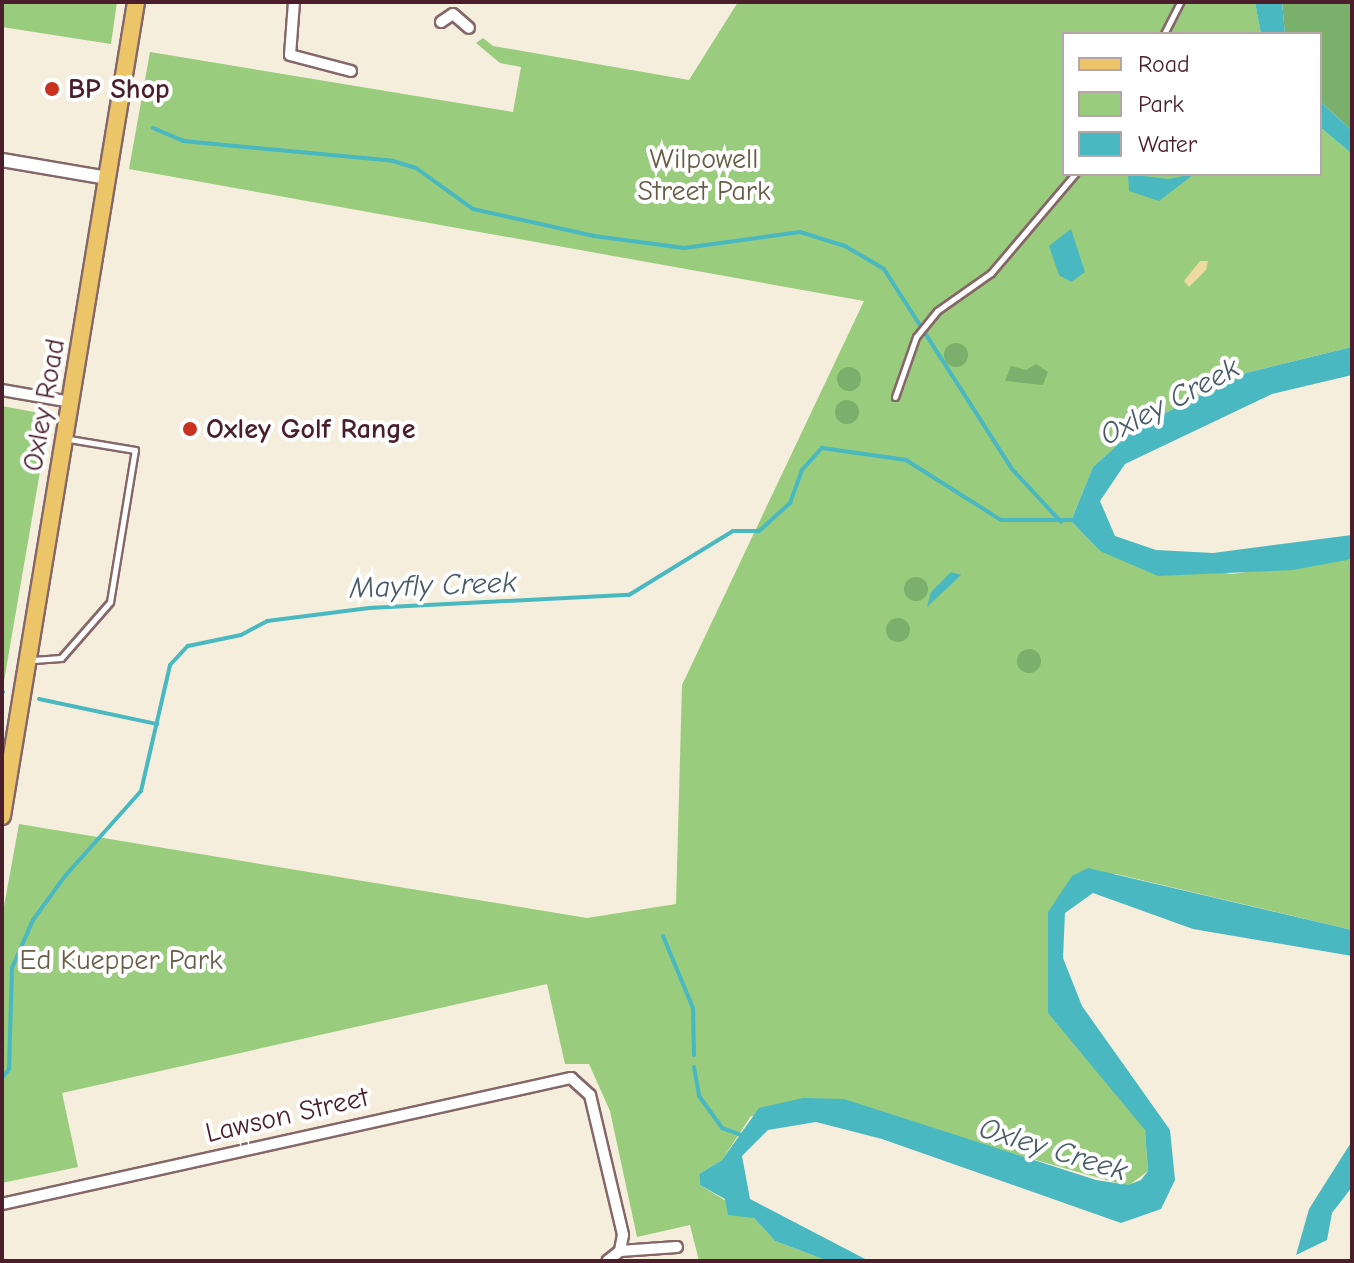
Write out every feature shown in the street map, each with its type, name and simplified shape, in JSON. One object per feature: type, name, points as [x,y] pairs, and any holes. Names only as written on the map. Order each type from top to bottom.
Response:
[{"type":"main road","name":"Oxley Road","points":[[2,816],[136,2]]},
{"type":"street","points":[[294,2],[290,55],[351,71]]},
{"type":"street","points":[[441,22],[454,8],[469,28]]},
{"type":"street","points":[[2,160],[107,178]]},
{"type":"street","points":[[2,390],[71,402]]},
{"type":"street","name":"Lawson Street","points":[[2,1204],[563,1078],[582,1083],[593,1103],[620,1251]]},
{"type":"street","points":[[607,1261],[620,1251],[677,1247]]},
{"type":"lane","points":[[1165,32],[1180,2]]},
{"type":"lane","points":[[895,397],[916,337],[937,311],[991,273],[1073,176]]},
{"type":"lane","points":[[28,659],[61,658],[110,602],[135,450],[65,439]]},
{"type":"green space","points":[[2,2],[117,2],[111,44],[2,27]]},
{"type":"green space","points":[[738,2],[1255,2],[1261,32],[1062,32],[1062,176],[1322,176],[1322,129],[1352,154],[1352,347],[1246,373],[1137,427],[1093,467],[1071,521],[1100,551],[1231,574],[1352,559],[1352,930],[1116,874],[1072,876],[1048,976],[1048,1013],[1126,1099],[1145,1130],[1148,1171],[1128,1186],[926,1129],[751,1116],[722,1160],[699,1174],[700,1185],[754,1218],[775,1241],[828,1261],[699,1261],[690,1225],[637,1237],[610,1111],[589,1064],[565,1064],[547,984],[62,1093],[78,1167],[2,1183],[2,917],[19,824],[587,918],[676,904],[682,685],[864,301],[129,169],[150,52],[513,112],[521,67],[500,63],[476,43],[483,38],[493,46],[689,80]]},
{"type":"green space","points":[[1282,2],[1352,2],[1352,131],[1322,103],[1322,32],[1285,32]]},
{"type":"green space","points":[[956,343],[964,347],[968,355],[964,363],[956,367],[948,363],[944,355],[948,347]]},
{"type":"green space","points":[[1036,364],[1048,372],[1043,385],[1005,381],[1011,366],[1026,370]]},
{"type":"green space","points":[[849,367],[857,371],[861,379],[857,387],[849,391],[841,387],[837,379],[841,371]]},
{"type":"green space","points":[[847,400],[855,404],[859,412],[855,420],[847,424],[839,420],[835,412],[839,404]]},
{"type":"green space","points":[[2,406],[34,412],[48,425],[2,693]]},
{"type":"green space","points":[[916,577],[924,581],[928,589],[924,597],[916,601],[908,597],[904,589],[908,581]]},
{"type":"green space","points":[[898,618],[906,622],[910,630],[906,638],[898,642],[890,638],[886,630],[890,622]]},
{"type":"green space","points":[[1029,649],[1037,653],[1041,661],[1037,669],[1029,673],[1021,669],[1017,661],[1021,653]]},
{"type":"sand","points":[[1200,261],[1208,261],[1206,270],[1189,287],[1184,281]]},
{"type":"water","points":[[1255,2],[1282,2],[1285,32],[1261,32]]},
{"type":"water","points":[[1322,103],[1352,131],[1352,154],[1322,129]]},
{"type":"water","points":[[1128,176],[1168,179],[1191,176],[1159,201],[1129,191]]},
{"type":"water","points":[[1071,229],[1085,272],[1071,282],[1059,275],[1049,246]]},
{"type":"water","name":"Oxley Creek","points":[[1352,347],[1352,375],[1272,394],[1125,464],[1100,501],[1115,536],[1156,550],[1213,553],[1352,535],[1352,559],[1293,570],[1158,576],[1100,551],[1071,521],[1093,467],[1137,427],[1246,373]]},
{"type":"water","points":[[951,572],[961,575],[927,607],[931,592]]},
{"type":"water","name":"Oxley Creek","points":[[1088,868],[1352,930],[1352,956],[1193,929],[1093,893],[1065,913],[1063,958],[1082,1006],[1170,1130],[1175,1180],[1161,1209],[1121,1223],[882,1139],[816,1122],[768,1130],[742,1156],[750,1199],[869,1261],[828,1261],[775,1241],[754,1218],[728,1215],[725,1199],[700,1185],[699,1174],[722,1160],[759,1108],[803,1098],[844,1099],[1096,1180],[1128,1185],[1141,1180],[1148,1171],[1145,1130],[1048,1013],[1048,912],[1072,876]]},
{"type":"water","points":[[1352,1141],[1352,1187],[1332,1213],[1327,1240],[1296,1255],[1309,1209]]},
{"type":"waterway","points":[[153,128],[183,141],[393,161],[416,168],[473,209],[594,236],[684,248],[800,232],[845,246],[884,269],[1012,469],[1061,522]]},
{"type":"waterway","name":"Mayfly Creek","points":[[2,1078],[9,1069],[12,968],[33,920],[65,876],[141,791],[170,665],[188,646],[241,635],[267,621],[369,608],[629,595],[733,531],[759,531],[790,503],[802,470],[822,448],[906,460],[1001,520],[1075,520]]},
{"type":"waterway","points":[[39,699],[157,724]]},
{"type":"waterway","points":[[663,936],[693,1008],[694,1055]]},
{"type":"waterway","points":[[694,1067],[699,1096],[722,1128],[741,1135]]},
{"type":"place","name":"BP Shop","points":[[52,89]]},
{"type":"place","name":"Oxley Golf Range","points":[[190,429]]},
{"type":"park label","name":"Wilpowell Street Park","points":[[704,175]]},
{"type":"park label","name":"Ed Kuepper Park","points":[[121,960]]}]
